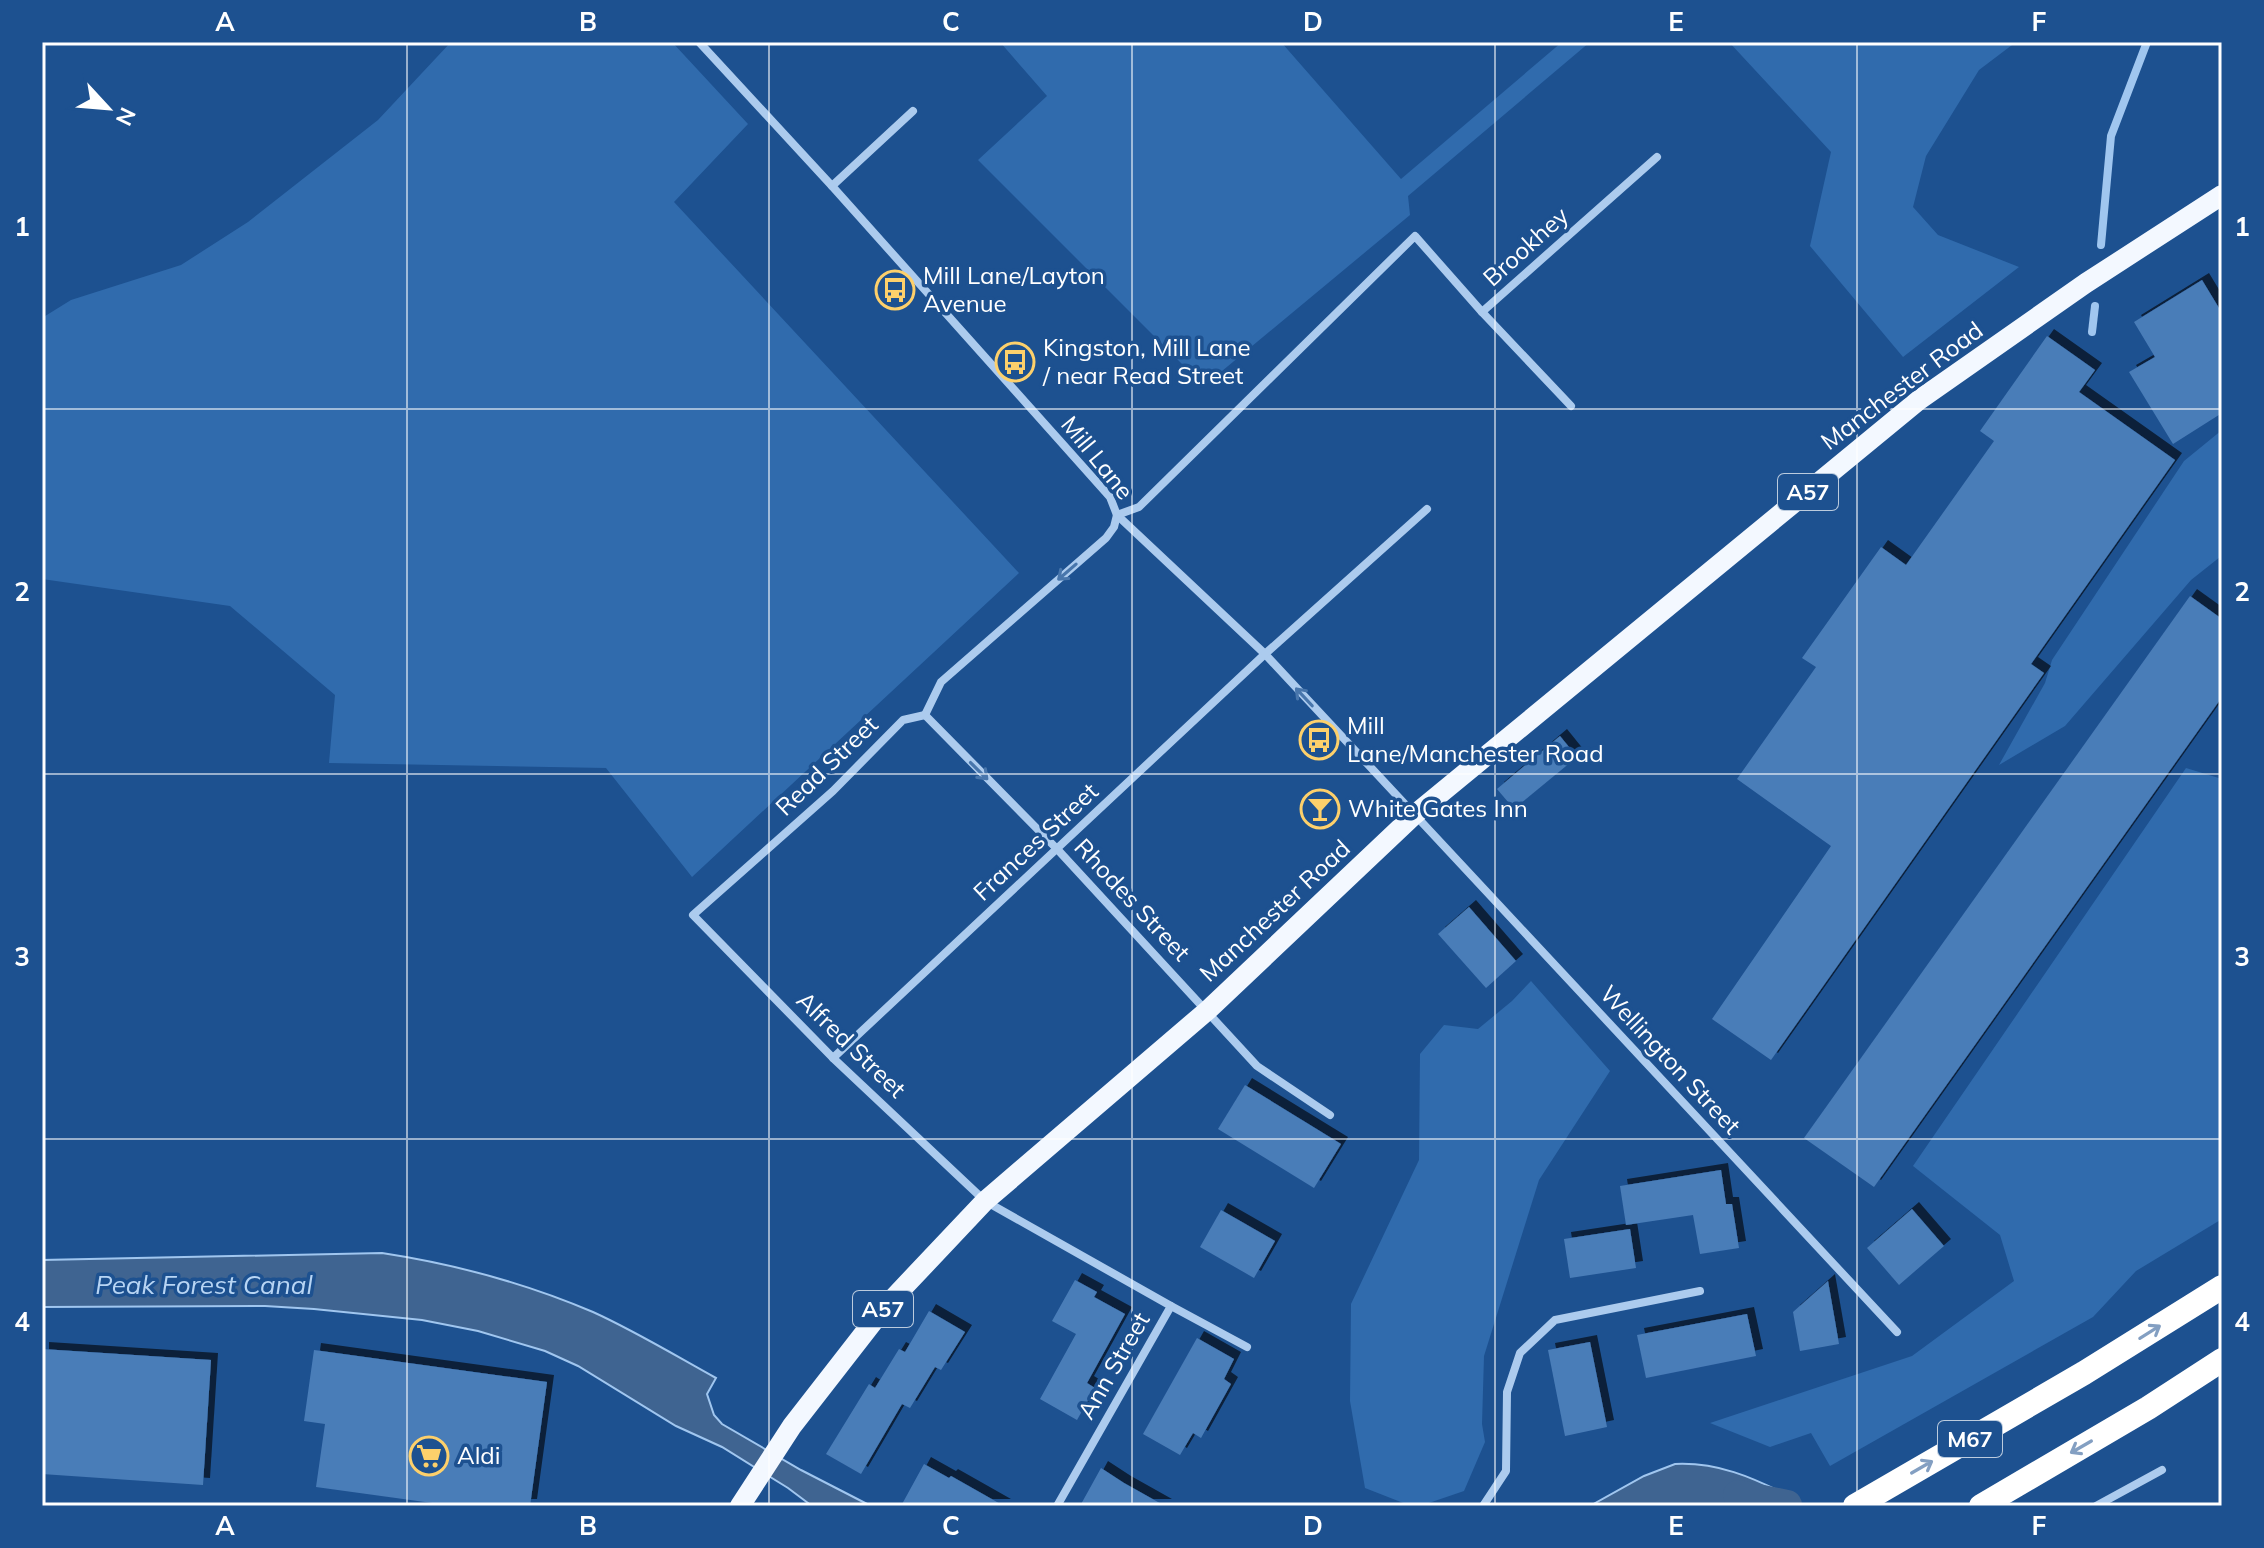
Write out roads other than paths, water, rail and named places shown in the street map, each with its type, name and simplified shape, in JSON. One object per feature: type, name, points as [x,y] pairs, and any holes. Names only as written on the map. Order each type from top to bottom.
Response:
[{"type":"highway","name":"M67","points":[[1855,1506],[2084,1373],[2222,1287]]},
{"type":"highway","name":"M67","points":[[1981,1506],[2148,1408],[2222,1360]]},
{"type":"main road","name":"Manchester Road","points":[[740,1506],[792,1426],[883,1309],[985,1201],[1208,1010],[1413,816],[1919,400],[2086,283],[2222,195]]},
{"type":"street","name":"Mill Lane","points":[[699,42],[1110,497],[1117,515],[1265,654],[1413,816]]},
{"type":"street","points":[[832,186],[913,111]]},
{"type":"street","name":"Brookhey","points":[[1571,406],[1482,312],[1657,157]]},
{"type":"street","points":[[925,715],[941,682],[1106,538],[1114,527],[1117,515],[1139,507],[1415,236],[1482,312]]},
{"type":"street","name":"Frances Street","points":[[833,1058],[1265,654],[1427,509]]},
{"type":"street","name":"Rhodes Street","points":[[925,715],[1058,850],[1257,1066],[1330,1115]]},
{"type":"street","name":"Read Street","points":[[693,915],[833,791],[903,720],[925,715]]},
{"type":"street","name":"Wellington Street","points":[[1413,816],[1897,1332]]},
{"type":"street","name":"Alfred Street","points":[[693,915],[833,1058],[985,1201]]},
{"type":"street","name":"Ann Street","points":[[985,1201],[1171,1306],[1057,1506]]},
{"type":"street","points":[[1483,1506],[1506,1471],[1507,1392],[1520,1353],[1555,1320],[1700,1291]]},
{"type":"street","points":[[1171,1306],[1247,1347]]},
{"type":"street","points":[[2096,1506],[2162,1470]]},
{"type":"water","points":[[382,1253],[515,1283],[624,1327],[716,1378],[707,1394],[714,1415],[722,1424],[871,1506],[812,1506],[722,1447],[676,1426],[578,1366],[545,1351],[478,1331],[422,1320],[265,1306],[42,1307],[42,1260]]},
{"type":"water","points":[[1675,1464],[1705,1465],[1734,1472],[1789,1496],[1771,1506],[1590,1506],[1644,1476]]},
{"type":"waterway","points":[[2101,245],[2111,136],[2147,42]]},
{"type":"waterway","points":[[2092,332],[2095,306]]},
{"type":"waterway","name":"Peak Forest Canal","points":[[1738,1495],[1787,1505]]},
{"type":"place","name":"Mill Lane/Layton Avenue","points":[[895,290]]},
{"type":"place","name":"Kingston, Mill Lane / near Read Street","points":[[1015,362]]},
{"type":"place","name":"Mill Lane/Manchester Road","points":[[1319,740]]},
{"type":"place","name":"White Gates Inn","points":[[1320,809]]},
{"type":"place","name":"Aldi","points":[[429,1456]]}]
